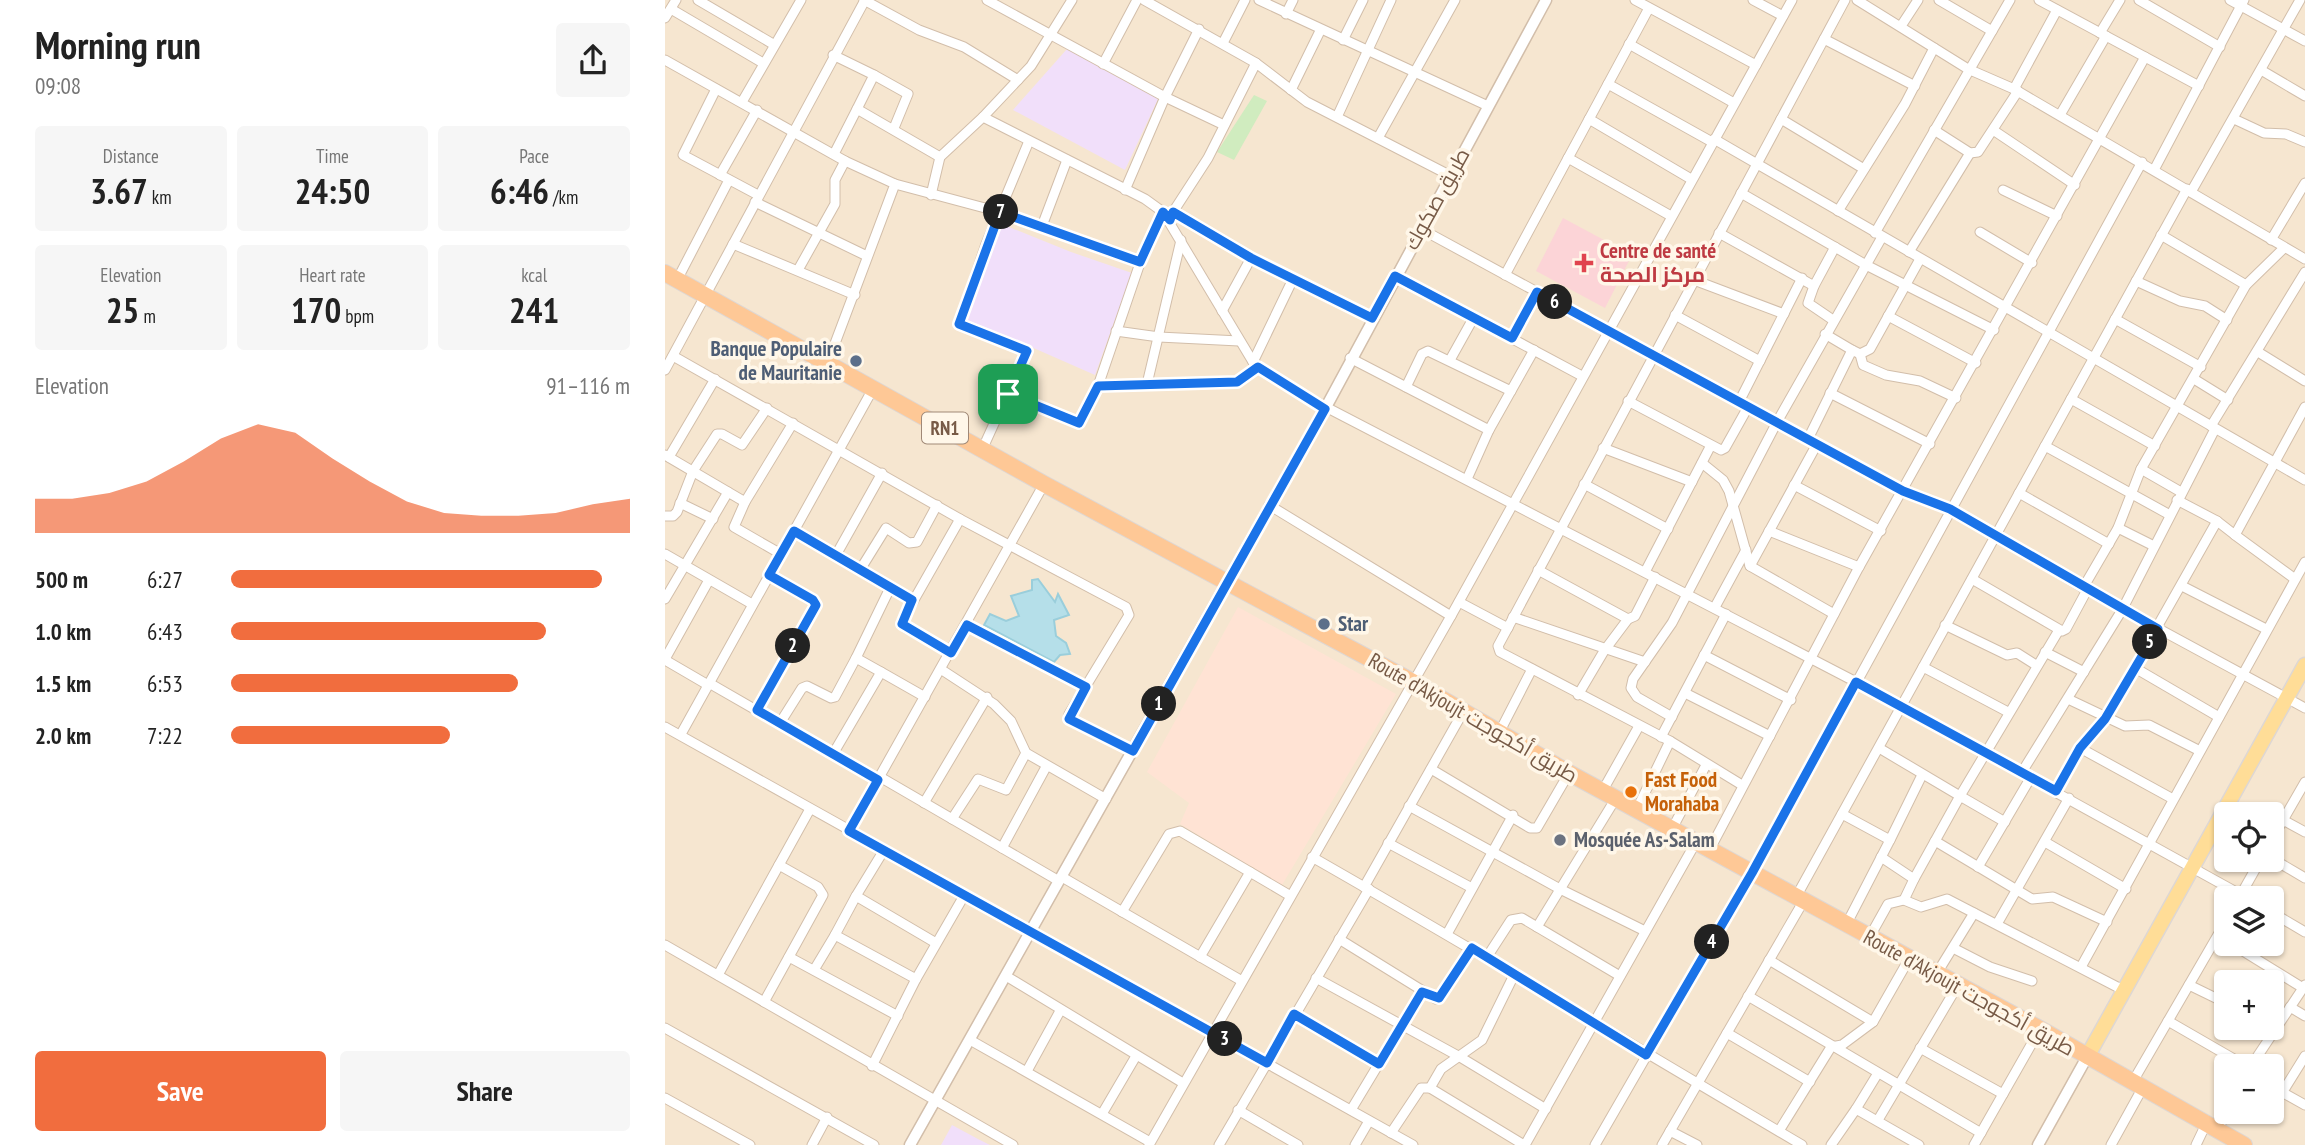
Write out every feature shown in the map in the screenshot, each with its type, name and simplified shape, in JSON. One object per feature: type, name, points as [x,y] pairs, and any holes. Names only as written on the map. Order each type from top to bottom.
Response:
[{"type":"highway","name":"Route d'Akjoujt طريق أكجوجت","points":[[671,277],[874,387],[1044,484],[1413,682],[1569,773],[2040,1029],[2244,1145]]},
{"type":"main road","points":[[2087,1057],[2305,665]]},
{"type":"street","points":[[698,0],[773,44]]},
{"type":"street","points":[[742,102],[773,44],[801,0]]},
{"type":"street","points":[[665,369],[864,0],[919,30],[964,47],[1019,80]]},
{"type":"street","points":[[987,0],[1165,97],[1224,125]]},
{"type":"street","points":[[931,195],[940,157],[1019,80],[1052,37],[1072,0]]},
{"type":"street","points":[[1103,64],[1137,0]]},
{"type":"street","points":[[1145,0],[1256,63],[1291,90],[1337,117],[1451,176]]},
{"type":"street","points":[[1223,43],[1245,0]]},
{"type":"street","points":[[1259,0],[1320,31],[1488,106]]},
{"type":"street","points":[[1286,14],[1293,0]]},
{"type":"street","points":[[1343,40],[1363,0]]},
{"type":"street","points":[[1337,117],[1391,0]]},
{"type":"street","points":[[1378,138],[1455,0]]},
{"type":"street","name":"طريق صكوك","points":[[910,1145],[1325,409],[1350,358],[1546,0]]},
{"type":"street","points":[[1635,0],[1756,65]]},
{"type":"street","points":[[1753,0],[1783,16]]},
{"type":"street","points":[[970,1040],[1149,1143],[1459,602],[1607,330],[1792,0]]},
{"type":"street","points":[[1742,785],[1666,739],[1500,652],[1498,646],[1845,0]]},
{"type":"street","points":[[1857,0],[1968,69],[2016,90],[2305,259]]},
{"type":"street","points":[[1901,26],[1918,0]]},
{"type":"street","points":[[1939,0],[1992,31]]},
{"type":"street","points":[[1672,717],[1637,697],[1631,688],[1633,679],[1672,623],[1777,422],[1866,265],[1934,130],[2010,0]]},
{"type":"street","points":[[2039,0],[2199,86]]},
{"type":"street","points":[[2060,115],[2120,0]]},
{"type":"street","points":[[2139,0],[2220,47]]},
{"type":"street","points":[[2230,0],[2243,3],[2305,41]]},
{"type":"street","points":[[1662,1145],[1769,960],[1842,814],[2161,235],[2234,119],[2300,0]]},
{"type":"street","points":[[2154,170],[2243,3]]},
{"type":"street","points":[[665,18],[673,4],[763,63]]},
{"type":"street","points":[[1505,275],[1649,8]]},
{"type":"street","points":[[1909,252],[1970,153],[1981,150],[2016,90],[2057,10]]},
{"type":"street","points":[[1125,190],[1165,97],[1199,29]]},
{"type":"street","points":[[1291,90],[1320,31]]},
{"type":"street","points":[[1824,39],[1915,86]]},
{"type":"street","points":[[1629,44],[1734,103]]},
{"type":"street","points":[[1838,211],[1915,86],[1934,48]]},
{"type":"street","points":[[833,55],[908,94],[894,128]]},
{"type":"street","points":[[1391,1133],[1421,1088],[1430,1088],[1524,1145],[1595,1025],[1646,931],[1742,785],[1791,700],[1859,566],[1976,363],[2145,57]]},
{"type":"street","points":[[665,60],[793,129],[845,161],[895,184],[1000,212],[1140,262]]},
{"type":"street","points":[[1008,394],[1079,423],[1098,386],[1140,262],[1224,125],[1256,63]]},
{"type":"street","points":[[2261,70],[2305,96]]},
{"type":"street","points":[[834,154],[874,75]]},
{"type":"street","points":[[1608,84],[1757,164],[2047,334],[2305,480]]},
{"type":"street","points":[[716,89],[683,155],[757,199],[867,256]]},
{"type":"street","points":[[857,109],[940,157]]},
{"type":"street","points":[[671,277],[725,178],[757,110]]},
{"type":"street","points":[[983,117],[1251,258],[1372,318]]},
{"type":"street","points":[[1589,119],[1692,179]]},
{"type":"street","points":[[2234,119],[2264,133],[2292,135],[2305,142]]},
{"type":"street","points":[[1781,120],[1864,169]]},
{"type":"street","points":[[1934,130],[1970,153]]},
{"type":"street","points":[[1993,130],[2075,185]]},
{"type":"street","points":[[982,450],[1027,351],[959,324],[1029,141]]},
{"type":"street","points":[[1568,158],[1671,216]]},
{"type":"street","points":[[1042,226],[1067,160]]},
{"type":"street","points":[[798,270],[835,204],[835,180],[845,161]]},
{"type":"street","points":[[1595,1145],[1752,873],[2142,162]]},
{"type":"street","points":[[2271,240],[2305,183]]},
{"type":"street","points":[[828,362],[895,184]]},
{"type":"street","points":[[2003,190],[2057,216]]},
{"type":"street","points":[[1741,193],[1866,265],[1994,330]]},
{"type":"street","points":[[1169,215],[1255,365],[1325,409],[1513,502],[1902,706],[2195,866],[2225,886]]},
{"type":"street","points":[[1421,229],[1903,491],[1950,509],[2122,610],[2305,708]]},
{"type":"street","points":[[1980,232],[2032,263]]},
{"type":"street","points":[[1719,233],[1814,286]]},
{"type":"street","points":[[2161,235],[2246,285]]},
{"type":"street","points":[[1147,384],[1181,240]]},
{"type":"street","points":[[733,244],[855,295]]},
{"type":"street","points":[[1833,320],[1808,303],[1835,247]]},
{"type":"street","points":[[1972,579],[2059,630],[2066,629],[2118,528],[2141,469],[2195,379],[2246,285],[2284,248]]},
{"type":"street","points":[[1222,311],[1251,258]]},
{"type":"street","points":[[1750,566],[1794,485],[1830,393],[1856,352],[1870,349],[1920,259]]},
{"type":"street","points":[[1978,867],[2005,822],[2068,699],[2122,610],[2228,400],[2305,272]]},
{"type":"street","points":[[1395,276],[1582,376]]},
{"type":"street","points":[[1628,401],[1710,447],[1720,450],[1725,448],[1760,361],[1802,278]]},
{"type":"street","points":[[1098,386],[1237,382],[1255,365],[1293,279]]},
{"type":"street","points":[[1694,280],[1784,314]]},
{"type":"street","points":[[2136,281],[2180,302],[2205,306],[2227,320]]},
{"type":"street","points":[[1512,338],[1537,292]]},
{"type":"street","points":[[1675,315],[1760,361]]},
{"type":"street","points":[[1888,316],[1976,363]]},
{"type":"street","points":[[1450,360],[1474,317]]},
{"type":"street","points":[[2115,320],[2201,367]]},
{"type":"street","points":[[1116,331],[1159,337],[1239,341]]},
{"type":"street","points":[[1825,334],[1856,352],[1863,365],[1871,371],[1920,381],[1956,398]]},
{"type":"street","points":[[1467,479],[1489,430],[1534,350]]},
{"type":"street","points":[[1406,387],[1425,351],[1431,351],[1511,391]]},
{"type":"street","points":[[2258,352],[2304,378]]},
{"type":"street","points":[[673,356],[1009,547],[1126,607],[1129,615],[1069,719],[1133,751]]},
{"type":"street","points":[[1350,358],[1489,430]]},
{"type":"street","points":[[715,379],[667,456],[745,502]]},
{"type":"street","points":[[2195,379],[2228,400]]},
{"type":"street","points":[[681,734],[874,387]]},
{"type":"street","points":[[1830,393],[1930,444]]},
{"type":"street","points":[[2071,399],[2155,446]]},
{"type":"street","points":[[2235,535],[2273,461],[2305,407]]},
{"type":"street","points":[[665,516],[673,516],[693,471],[717,434],[722,433],[742,445],[767,408]]},
{"type":"street","points":[[781,554],[734,527],[745,502],[793,423]]},
{"type":"street","points":[[2045,446],[2131,496],[2170,515]]},
{"type":"street","points":[[1646,572],[1710,447]]},
{"type":"street","points":[[1603,448],[1692,482]]},
{"type":"street","points":[[1702,463],[1723,480],[1734,502],[1750,566],[1834,614]]},
{"type":"street","points":[[2141,469],[2295,579]]},
{"type":"street","points":[[836,555],[882,473]]},
{"type":"street","points":[[849,831],[942,670],[1044,484]]},
{"type":"street","points":[[1584,484],[1668,529]]},
{"type":"street","points":[[1794,485],[1881,531]]},
{"type":"street","points":[[665,598],[728,492]]},
{"type":"street","points":[[2019,493],[2109,544]]},
{"type":"street","points":[[680,503],[713,519]]},
{"type":"street","points":[[860,570],[883,530],[890,528],[913,543],[937,505]]},
{"type":"street","points":[[1269,505],[1451,616]]},
{"type":"street","points":[[951,653],[902,624],[912,600],[960,519]]},
{"type":"street","points":[[2056,791],[2080,748],[2105,719],[2217,522]]},
{"type":"street","points":[[2118,528],[2154,546]]},
{"type":"street","points":[[794,531],[912,600]]},
{"type":"street","points":[[1769,531],[1859,566]]},
{"type":"street","points":[[1715,607],[1746,550]]},
{"type":"street","points":[[665,554],[752,604]]},
{"type":"street","points":[[2081,967],[2305,562]]},
{"type":"street","points":[[1538,570],[1628,619]]},
{"type":"street","points":[[757,710],[816,605],[813,600],[769,575]]},
{"type":"street","points":[[1578,695],[1604,650],[1628,619],[1635,617],[1655,577]]},
{"type":"street","points":[[709,580],[665,659],[1242,981]]},
{"type":"street","points":[[2182,586],[2266,629]]},
{"type":"street","points":[[780,723],[804,686],[835,697],[890,588]]},
{"type":"street","points":[[1459,602],[1508,628]]},
{"type":"street","points":[[1637,809],[1666,739],[1672,717],[1725,614]]},
{"type":"street","points":[[1513,617],[1645,662]]},
{"type":"street","points":[[967,625],[1086,687]]},
{"type":"street","points":[[1945,625],[2007,655],[2017,653],[2036,664]]},
{"type":"street","points":[[1905,900],[1985,752],[2059,630]]},
{"type":"street","points":[[2045,652],[2084,672]]},
{"type":"street","points":[[1704,655],[1791,700]]},
{"type":"street","points":[[856,658],[925,697]]},
{"type":"street","points":[[1923,667],[2008,712]]},
{"type":"street","points":[[2135,668],[2218,717]]},
{"type":"street","points":[[1499,733],[1532,669]]},
{"type":"street","points":[[942,670],[987,697],[1011,721],[1026,753],[1046,767],[1106,799]]},
{"type":"street","points":[[833,754],[881,672]]},
{"type":"street","points":[[1685,693],[1770,736]]},
{"type":"street","points":[[924,803],[987,697]]},
{"type":"street","points":[[2068,699],[2105,719],[2125,726],[2149,725],[2200,751]]},
{"type":"street","points":[[1219,1145],[1339,939],[1388,844],[1463,712]]},
{"type":"street","points":[[1537,927],[1560,889],[1609,794],[1639,726]]},
{"type":"street","points":[[665,727],[1413,1145]]},
{"type":"street","points":[[1878,748],[2005,822]]},
{"type":"street","points":[[2080,748],[2173,799]]},
{"type":"street","points":[[952,819],[978,779],[1006,790],[1026,753]]},
{"type":"street","points":[[1672,829],[1706,765]]},
{"type":"street","points":[[1002,848],[1046,767]]},
{"type":"street","points":[[1431,769],[1513,815],[1530,828],[1537,828],[1569,773]]},
{"type":"street","points":[[1846,925],[1922,775]]},
{"type":"street","points":[[2284,818],[2305,782]]},
{"type":"street","points":[[1997,924],[2069,798]]},
{"type":"street","points":[[1409,806],[1560,889],[1646,931]]},
{"type":"street","points":[[718,975],[810,809]]},
{"type":"street","points":[[1842,814],[1890,840]]},
{"type":"street","points":[[1447,934],[1513,815]]},
{"type":"street","points":[[2284,821],[2305,832]]},
{"type":"street","points":[[1122,912],[1169,834],[1175,830],[1289,895]]},
{"type":"street","points":[[1935,841],[2032,899],[2053,897],[2107,922]]},
{"type":"street","points":[[2045,842],[2126,889]]},
{"type":"street","points":[[1388,844],[1472,888]]},
{"type":"street","points":[[814,970],[884,849]]},
{"type":"street","points":[[1312,857],[1515,973],[1595,1025],[1803,1145]]},
{"type":"street","points":[[1881,858],[1914,879]]},
{"type":"street","points":[[764,1002],[823,895],[818,887],[779,865]]},
{"type":"street","points":[[2284,866],[2305,878]]},
{"type":"street","points":[[1200,957],[1250,872]]},
{"type":"street","points":[[872,1066],[916,979],[965,894]]},
{"type":"street","points":[[856,896],[936,943]]},
{"type":"street","points":[[1869,937],[1888,904],[1905,900],[1921,907],[1947,899],[2125,990]]},
{"type":"street","points":[[1937,973],[1974,913]]},
{"type":"street","points":[[1487,957],[1511,920],[1522,918],[1620,976]]},
{"type":"street","points":[[2284,920],[2305,932]]},
{"type":"street","points":[[835,935],[916,979]]},
{"type":"street","points":[[1339,939],[1422,992],[1439,998],[1472,948]]},
{"type":"street","points":[[665,945],[1013,1145]]},
{"type":"street","points":[[1953,948],[1990,967],[2032,981]]},
{"type":"street","points":[[2111,1145],[2168,1021],[2189,985],[2214,953]]},
{"type":"street","points":[[2251,956],[2304,987],[2284,1013]]},
{"type":"street","points":[[789,957],[898,1016]]},
{"type":"street","points":[[1779,1131],[1831,1047],[1842,1045],[1873,1022],[1909,959]]},
{"type":"street","points":[[1769,960],[1873,1022]]},
{"type":"street","points":[[1430,1088],[1441,1069],[1482,1040],[1515,973]]},
{"type":"street","points":[[1006,976],[1183,1083]]},
{"type":"street","points":[[1315,978],[1402,1028],[1460,1057],[1546,1109]]},
{"type":"street","points":[[1878,1120],[1958,985]]},
{"type":"street","points":[[2189,985],[2214,997]]},
{"type":"street","points":[[1352,1111],[1422,992]]},
{"type":"street","points":[[1748,996],[1981,1133]]},
{"type":"street","points":[[2290,1007],[2305,1016]]},
{"type":"street","points":[[1027,1071],[1060,1011]]},
{"type":"street","points":[[1294,1014],[1379,1064]]},
{"type":"street","points":[[2168,1021],[2227,1054]]},
{"type":"street","points":[[665,1028],[874,1145]]},
{"type":"street","points":[[1974,1145],[2040,1029]]},
{"type":"street","points":[[1727,1033],[1809,1082]]},
{"type":"street","points":[[1920,1048],[2003,1094]]},
{"type":"street","points":[[1102,1114],[1136,1056]]},
{"type":"street","points":[[2284,1090],[2305,1056]]},
{"type":"street","points":[[2038,1145],[2087,1057]]},
{"type":"street","points":[[1831,1145],[1878,1073]]},
{"type":"street","points":[[2284,1094],[2305,1105]]},
{"type":"street","points":[[665,1098],[750,1145]]},
{"type":"street","points":[[1856,1109],[1919,1145]]},
{"type":"street","points":[[1238,1110],[1298,1145]]},
{"type":"street","points":[[812,1145],[827,1117]]},
{"type":"street","points":[[1355,1145],[1369,1121]]},
{"type":"street","points":[[2196,1145],[2216,1124]]},
{"type":"street","points":[[1670,1131],[1697,1145]]},
{"type":"shaded area","points":[[665,0],[2305,0],[2305,1145],[665,1145]]},
{"type":"shaded area","points":[[1067,49],[1159,97],[1125,170],[1013,110]]},
{"type":"shaded area","name":"Centre de santé مركز الصحة","points":[[1563,218],[1632,255],[1605,308],[1536,271]]},
{"type":"shaded area","points":[[999,223],[1132,273],[1095,375],[1029,346],[962,322]]},
{"type":"shaded area","points":[[1238,607],[1396,694],[1282,885],[1180,824],[1189,803],[1147,772]]},
{"type":"shaded area","points":[[952,1125],[978,1139],[990,1145],[941,1145]]},
{"type":"green space","points":[[1254,95],[1267,101],[1234,160],[1217,152]]},
{"type":"water","points":[[1038,579],[1055,602],[1058,594],[1069,615],[1054,620],[1056,636],[1066,643],[1070,654],[1060,655],[1054,662],[984,625],[990,614],[1006,621],[1019,616],[1011,596],[1032,590],[1032,580]]},
{"type":"place","name":"Centre de santé مركز الصحة","points":[[1584,263]]},
{"type":"place","name":"Banque Populaire de Mauritanie","points":[[856,361]]},
{"type":"place","name":"Star","points":[[1324,624]]},
{"type":"place","name":"Fast Food Morahaba","points":[[1631,792]]},
{"type":"place","name":"Mosquée As-Salam","points":[[1560,840]]},
{"type":"route","points":[[1000,212],[1140,262],[1163,212],[1170,220],[1173,212],[1251,258],[1372,318],[1395,276],[1512,338],[1537,292],[1903,491],[1950,509],[2158,629],[2105,719],[2080,748],[2056,791],[1856,682],[1752,873],[1646,1055],[1472,948],[1439,998],[1431,998],[1422,992],[1379,1064],[1294,1014],[1267,1063],[1032,930],[849,831],[878,780],[757,710],[816,605],[813,600],[769,575],[794,531],[912,600],[902,624],[951,653],[967,625],[1086,687],[1069,719],[1133,751],[1325,409],[1258,367],[1237,382],[1098,386],[1079,423],[1008,394],[1027,351],[959,324],[986,244],[1000,212]]}]
